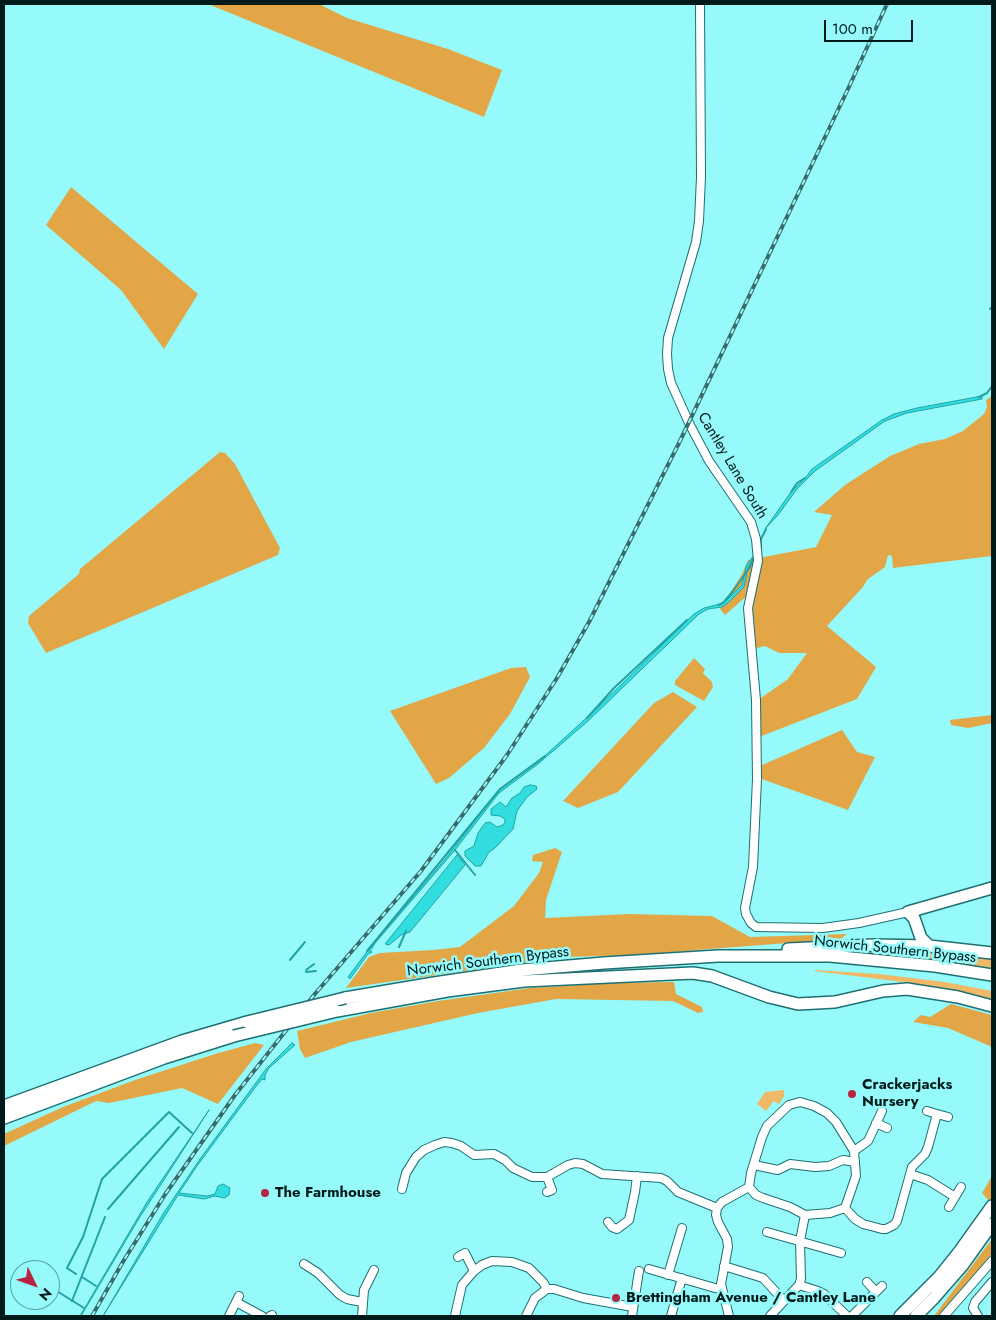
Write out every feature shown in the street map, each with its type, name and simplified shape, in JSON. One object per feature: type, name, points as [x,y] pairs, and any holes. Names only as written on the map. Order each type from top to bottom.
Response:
[{"type":"highway","points":[[930,946],[921,938],[914,918],[908,912],[992,888]]},
{"type":"highway","points":[[604,963],[823,946],[930,946],[992,953]]},
{"type":"highway","name":"Norwich Southern Bypass","points":[[4,1106],[182,1041],[247,1022],[344,998],[434,982],[522,970],[718,956],[830,956],[934,966],[992,975]]},
{"type":"highway","points":[[4,1118],[164,1058],[234,1036],[337,1011],[447,991],[524,981],[693,973],[712,976],[768,997],[798,1004],[835,1002],[883,991],[907,989],[958,997],[992,1006]]},
{"type":"highway","points":[[900,1316],[939,1277],[960,1252],[992,1206]]},
{"type":"highway","points":[[916,1316],[962,1266],[992,1224]]},
{"type":"street","name":"Cantley Lane South","points":[[700,4],[701,176],[699,221],[696,242],[668,338],[668,369],[671,383],[690,425],[709,461],[748,517],[756,539],[758,561],[748,608],[756,700],[757,779],[753,867],[745,908],[747,919],[756,927],[823,928],[859,924],[908,912]]},
{"type":"street","points":[[800,1102],[814,1106],[827,1113],[836,1122],[854,1151],[856,1176],[845,1208],[830,1213],[805,1215],[790,1207],[756,1195],[749,1187],[751,1172],[767,1126],[789,1106],[800,1102]]},
{"type":"street","points":[[927,1110],[948,1117]]},
{"type":"street","points":[[854,1151],[868,1141],[882,1111]]},
{"type":"street","points":[[845,1208],[855,1219],[863,1224],[882,1229],[890,1228],[897,1221],[912,1167],[925,1154],[937,1114]]},
{"type":"street","points":[[876,1123],[887,1128]]},
{"type":"street","points":[[402,1189],[406,1173],[416,1157],[424,1150],[444,1142],[461,1146],[474,1155],[494,1154],[513,1168],[532,1177],[547,1177],[568,1165],[582,1164],[602,1174],[660,1178],[667,1181],[678,1192],[717,1208]]},
{"type":"street","points":[[754,1165],[778,1170],[790,1164],[815,1167],[829,1166],[843,1160],[855,1162]]},
{"type":"street","points":[[910,1174],[928,1180],[955,1197]]},
{"type":"street","points":[[608,1222],[617,1229],[629,1220],[637,1176]]},
{"type":"street","points":[[547,1177],[552,1190]]},
{"type":"street","points":[[729,1316],[722,1290],[721,1277],[728,1247],[727,1239],[716,1215],[717,1208],[722,1202],[749,1187]]},
{"type":"street","points":[[949,1206],[961,1187]]},
{"type":"street","points":[[770,1316],[799,1285],[801,1279],[800,1242],[805,1215]]},
{"type":"street","points":[[668,1274],[682,1228]]},
{"type":"street","points":[[767,1232],[841,1253]]},
{"type":"street","points":[[464,1253],[474,1272]]},
{"type":"street","points":[[455,1316],[462,1286],[474,1272],[492,1260],[512,1262],[529,1268],[544,1282],[547,1289]]},
{"type":"street","points":[[944,1316],[992,1261]]},
{"type":"street","points":[[309,1264],[340,1295],[347,1299],[362,1302]]},
{"type":"street","points":[[724,1266],[764,1278],[784,1301]]},
{"type":"street","points":[[649,1269],[722,1290]]},
{"type":"street","points":[[632,1316],[640,1271]]},
{"type":"street","points":[[362,1316],[364,1290],[374,1275]]},
{"type":"street","points":[[671,1316],[682,1278]]},
{"type":"street","points":[[852,1316],[879,1289],[866,1282]]},
{"type":"street","points":[[978,1316],[973,1308],[975,1302],[992,1282]]},
{"type":"street","points":[[799,1285],[824,1294],[847,1316]]},
{"type":"street","points":[[526,1316],[535,1298],[547,1289],[633,1307]]},
{"type":"street","points":[[230,1316],[237,1299],[262,1316]]},
{"type":"street","points":[[950,1310],[956,1316]]},
{"type":"shaded area","points":[[208,4],[319,4],[347,18],[448,49],[502,70],[484,117]]},
{"type":"shaded area","points":[[71,187],[198,294],[164,349],[121,290],[46,225]]},
{"type":"shaded area","points":[[992,396],[992,556],[893,568],[892,556],[888,555],[885,567],[868,579],[827,626],[876,667],[857,699],[759,737],[758,700],[788,679],[807,653],[779,653],[765,646],[753,649],[748,595],[725,615],[720,609],[742,574],[748,560],[816,547],[832,515],[814,512],[845,485],[890,456],[919,444],[945,439],[963,431],[984,414],[987,407],[986,400]]},
{"type":"shaded area","points":[[220,452],[225,453],[235,464],[280,548],[278,555],[46,653],[28,623],[29,616],[79,574],[80,569]]},
{"type":"shaded area","points":[[694,658],[705,669],[703,673],[712,682],[713,687],[704,701],[675,685],[675,681]]},
{"type":"shaded area","points":[[526,667],[530,677],[510,714],[484,748],[449,778],[436,784],[390,711],[511,668]]},
{"type":"shaded area","points":[[673,692],[697,707],[618,792],[578,808],[563,801],[654,703]]},
{"type":"shaded area","points":[[992,715],[992,723],[968,728],[951,725],[950,720]]},
{"type":"shaded area","points":[[842,730],[857,752],[875,757],[848,810],[759,778],[760,766]]},
{"type":"shaded area","points":[[555,848],[562,852],[546,900],[545,918],[629,914],[712,916],[750,937],[847,934],[841,939],[641,955],[561,957],[346,988],[369,957],[380,953],[460,947],[514,906],[539,873],[543,862],[532,861],[533,855]]},
{"type":"shaded area","points":[[822,950],[930,950],[936,953],[940,951],[992,957],[992,968],[880,954],[823,953]]},
{"type":"shaded area","points":[[815,970],[879,974],[945,982],[992,991],[992,1001],[959,992],[903,982]]},
{"type":"shaded area","points":[[674,982],[676,994],[702,1007],[703,1012],[698,1013],[673,1001],[556,999],[478,1013],[351,1042],[305,1058],[300,1049],[297,1031],[371,1013],[530,988]]},
{"type":"shaded area","points":[[951,1004],[992,1015],[992,1047],[948,1028],[913,1022],[921,1015],[930,1017]]},
{"type":"shaded area","points":[[255,1043],[264,1045],[218,1104],[182,1088],[109,1103],[96,1101],[4,1146],[4,1134],[63,1107],[135,1080]]},
{"type":"shaded area","points":[[784,1090],[784,1096],[779,1104],[774,1101],[766,1111],[757,1104],[765,1092]]},
{"type":"shaded area","points":[[992,1176],[992,1201],[991,1203],[982,1193]]},
{"type":"shaded area","points":[[992,1239],[992,1254],[940,1316],[934,1316]]},
{"type":"water","points":[[982,396],[982,399],[907,413],[885,421],[815,471],[797,489],[765,529],[791,492],[812,469],[882,420],[894,414],[917,408]]},
{"type":"water","points":[[754,555],[748,567],[744,587],[728,603],[722,607],[708,609],[699,614],[588,721],[538,764],[499,793],[455,850],[376,942],[370,951],[372,952],[368,954],[350,979],[348,977],[369,949],[446,858],[499,790],[537,763],[593,712],[694,614],[704,608],[727,600],[742,585],[746,566]]},
{"type":"water","points":[[536,786],[537,789],[527,797],[517,811],[513,829],[489,852],[481,866],[475,866],[465,856],[465,851],[474,846],[478,833],[485,823],[490,822],[497,827],[505,822],[505,819],[500,816],[491,815],[491,809],[500,802],[506,807],[512,798],[520,793],[524,787]]},
{"type":"water","points":[[457,855],[465,865],[410,932],[401,935],[389,945],[385,944]]},
{"type":"water","points":[[292,1043],[295,1045],[269,1068],[265,1075],[265,1080],[262,1079],[254,1089],[179,1193],[207,1196],[215,1194],[218,1186],[223,1184],[230,1188],[229,1195],[224,1198],[215,1196],[204,1199],[178,1195],[103,1316],[163,1214],[200,1159],[266,1069]]},
{"type":"water","points":[[209,1110],[138,1220],[80,1316],[147,1202]]},
{"type":"waterway","points":[[979,397],[987,393],[992,386]]},
{"type":"waterway","points":[[791,492],[797,483],[805,478]]},
{"type":"waterway","points":[[761,553],[761,539],[766,529]]},
{"type":"waterway","points":[[718,605],[723,603],[733,591],[750,567],[753,558]]},
{"type":"waterway","points":[[587,718],[614,688],[687,620]]},
{"type":"waterway","points":[[367,951],[500,789],[545,756]]},
{"type":"waterway","points":[[455,850],[475,875]]},
{"type":"waterway","points":[[399,947],[406,931]]},
{"type":"waterway","points":[[290,960],[305,942]]},
{"type":"waterway","points":[[306,970],[314,964]]},
{"type":"waterway","points":[[306,972],[316,971]]},
{"type":"waterway","points":[[76,1274],[67,1268],[83,1237],[102,1179],[169,1112],[192,1133]]},
{"type":"waterway","points":[[108,1209],[179,1127]]},
{"type":"waterway","points":[[72,1301],[105,1217]]},
{"type":"waterway","points":[[82,1277],[96,1286]]},
{"type":"waterway","points":[[60,1293],[84,1308]]},
{"type":"railway","points":[[92,1316],[166,1193],[235,1095],[314,995],[421,871],[507,755],[557,678],[589,622],[679,443],[887,4]]},
{"type":"place","name":"Crackerjacks Nursery","points":[[852,1094]]},
{"type":"place","name":"The Farmhouse","points":[[265,1193]]},
{"type":"place","name":"Brettingham Avenue / Cantley Lane","points":[[616,1298]]}]
